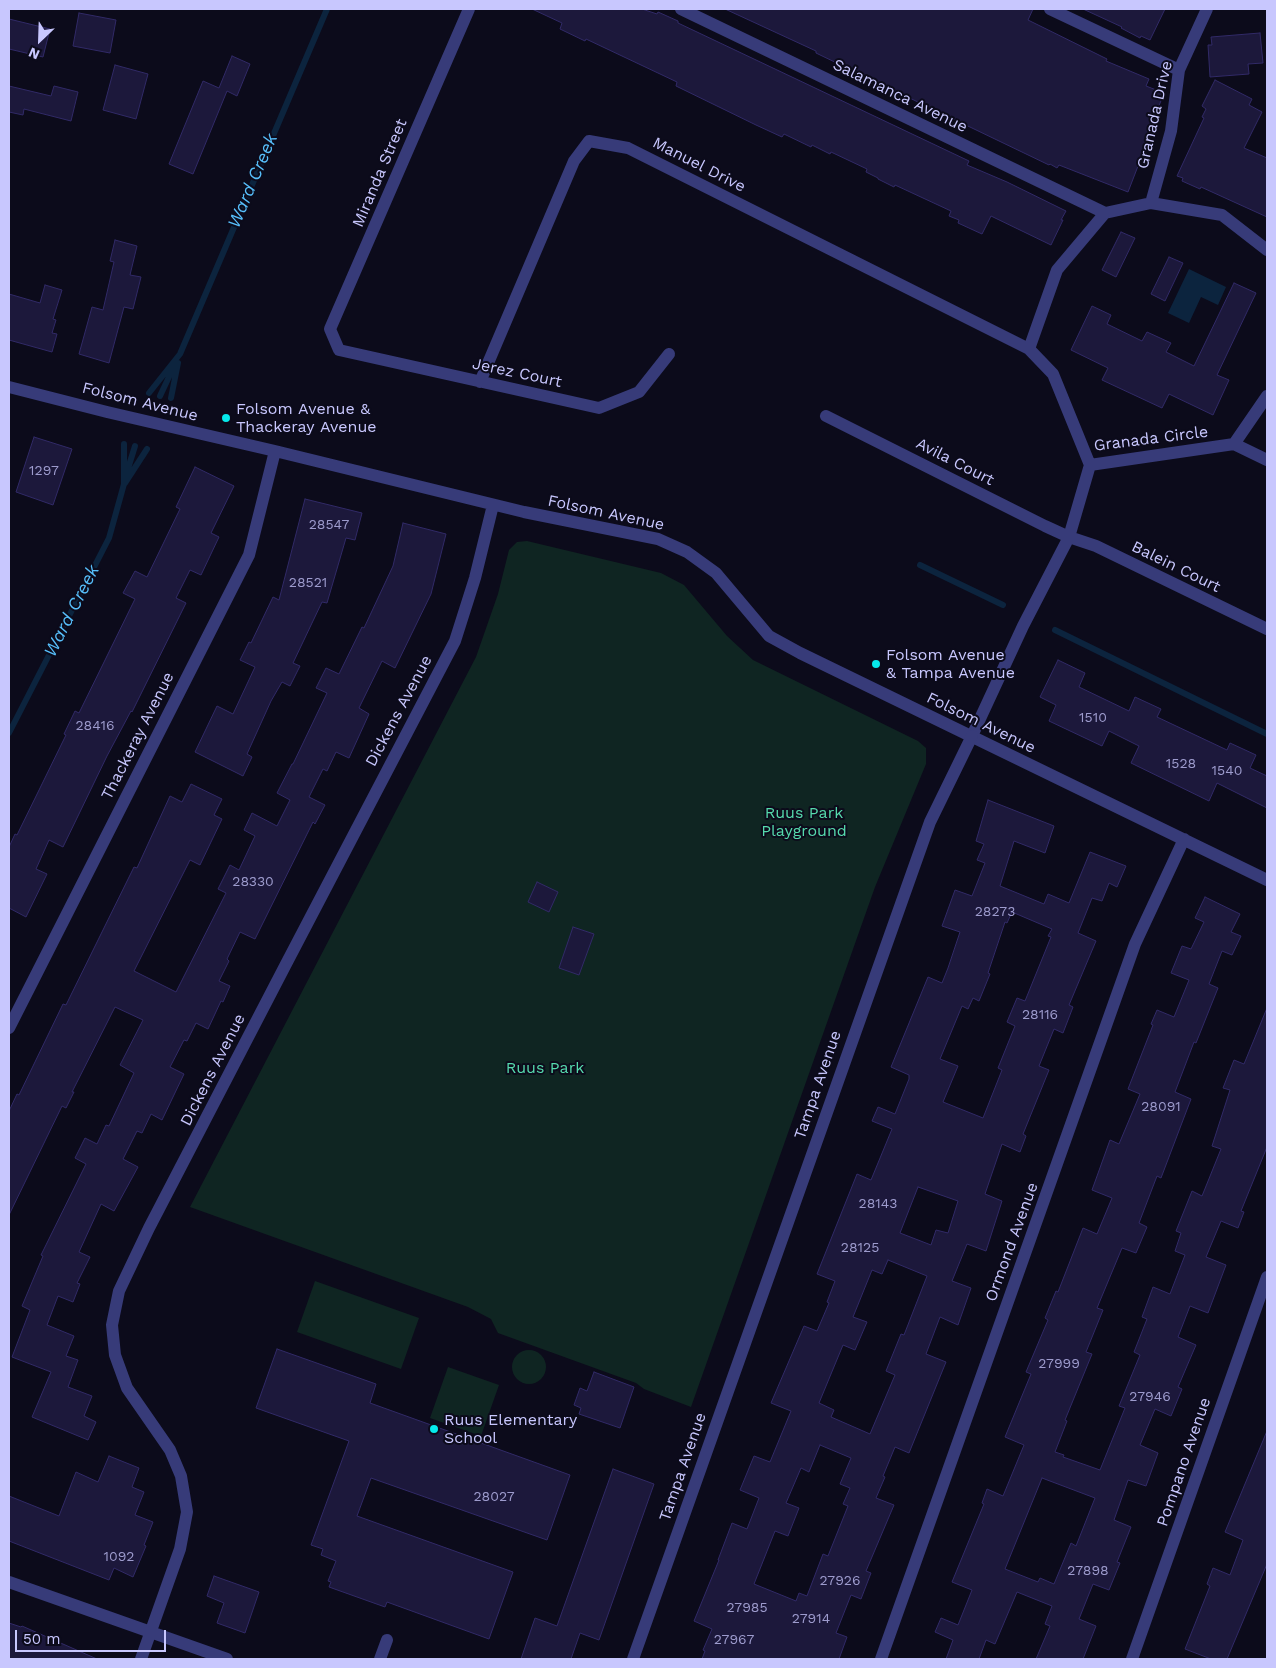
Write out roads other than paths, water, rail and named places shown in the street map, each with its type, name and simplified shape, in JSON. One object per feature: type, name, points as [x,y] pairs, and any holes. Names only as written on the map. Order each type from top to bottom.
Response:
[{"type":"street","name":"Miranda Street","points":[[339,350],[330,329],[469,9]]},
{"type":"street","name":"Salamanca Avenue","points":[[682,9],[1105,213]]},
{"type":"street","points":[[1050,9],[1179,70]]},
{"type":"street","name":"Granada Drive","points":[[1151,203],[1171,131],[1179,70],[1207,9]]},
{"type":"street","name":"Manuel Drive","points":[[480,382],[574,161],[589,140],[628,148],[1029,349]]},
{"type":"street","points":[[1029,349],[1057,270],[1105,213],[1151,203],[1222,215],[1267,250]]},
{"type":"street","name":"Granada Circle","points":[[1029,349],[1054,374],[1090,465],[1234,444]]},
{"type":"street","name":"Jerez Court","points":[[339,350],[599,408],[639,392],[668,354]]},
{"type":"street","name":"Folsom Avenue","points":[[9,387],[493,505],[658,540],[687,552],[716,573],[769,636],[800,653],[1267,880]]},
{"type":"street","points":[[1267,396],[1234,444],[1267,460]]},
{"type":"street","name":"Avila Court","points":[[826,416],[1069,536]]},
{"type":"street","name":"Thackeray Avenue","points":[[9,1028],[249,555],[275,451]]},
{"type":"street","points":[[1069,536],[1090,465]]},
{"type":"street","name":"Dickens Avenue","points":[[141,1659],[180,1549],[187,1512],[181,1476],[170,1450],[127,1388],[115,1355],[112,1325],[119,1291],[149,1228],[455,641],[475,578],[493,505]]},
{"type":"street","name":"Balein Court","points":[[1069,536],[1096,546],[1267,629]]},
{"type":"street","name":"Tampa Avenue","points":[[633,1659],[930,822],[1023,626],[1069,536]]},
{"type":"street","name":"Ormond Avenue","points":[[881,1659],[1135,944],[1184,839]]},
{"type":"street","name":"Pompano Avenue","points":[[1132,1659],[1267,1277]]},
{"type":"street","points":[[9,1582],[227,1659]]},
{"type":"street","points":[[380,1659],[387,1640]]},
{"type":"water","points":[[1189,269],[1226,287],[1218,305],[1201,297],[1189,323],[1168,313]]},
{"type":"waterway","name":"Ward Creek","points":[[149,393],[180,354],[327,9]]},
{"type":"waterway","name":"Ward Creek","points":[[171,398],[178,363]]},
{"type":"waterway","name":"Ward Creek","points":[[160,396],[175,364]]},
{"type":"waterway","name":"Ward Creek","points":[[9,733],[109,538],[124,484],[124,444]]},
{"type":"waterway","name":"Ward Creek","points":[[126,475],[135,446]]},
{"type":"waterway","name":"Ward Creek","points":[[125,483],[147,449]]},
{"type":"waterway","points":[[920,565],[1003,605]]},
{"type":"waterway","points":[[1055,630],[1267,734]]},
{"type":"place","name":"Folsom Avenue & Thackeray Avenue","points":[[226,418]]},
{"type":"place","name":"Folsom Avenue & Tampa Avenue","points":[[876,664]]},
{"type":"place","name":"Ruus Elementary School","points":[[434,1429]]},
{"type":"park label","name":"Ruus Park Playground","points":[[804,822]]},
{"type":"park label","name":"Ruus Park","points":[[545,1068]]}]
